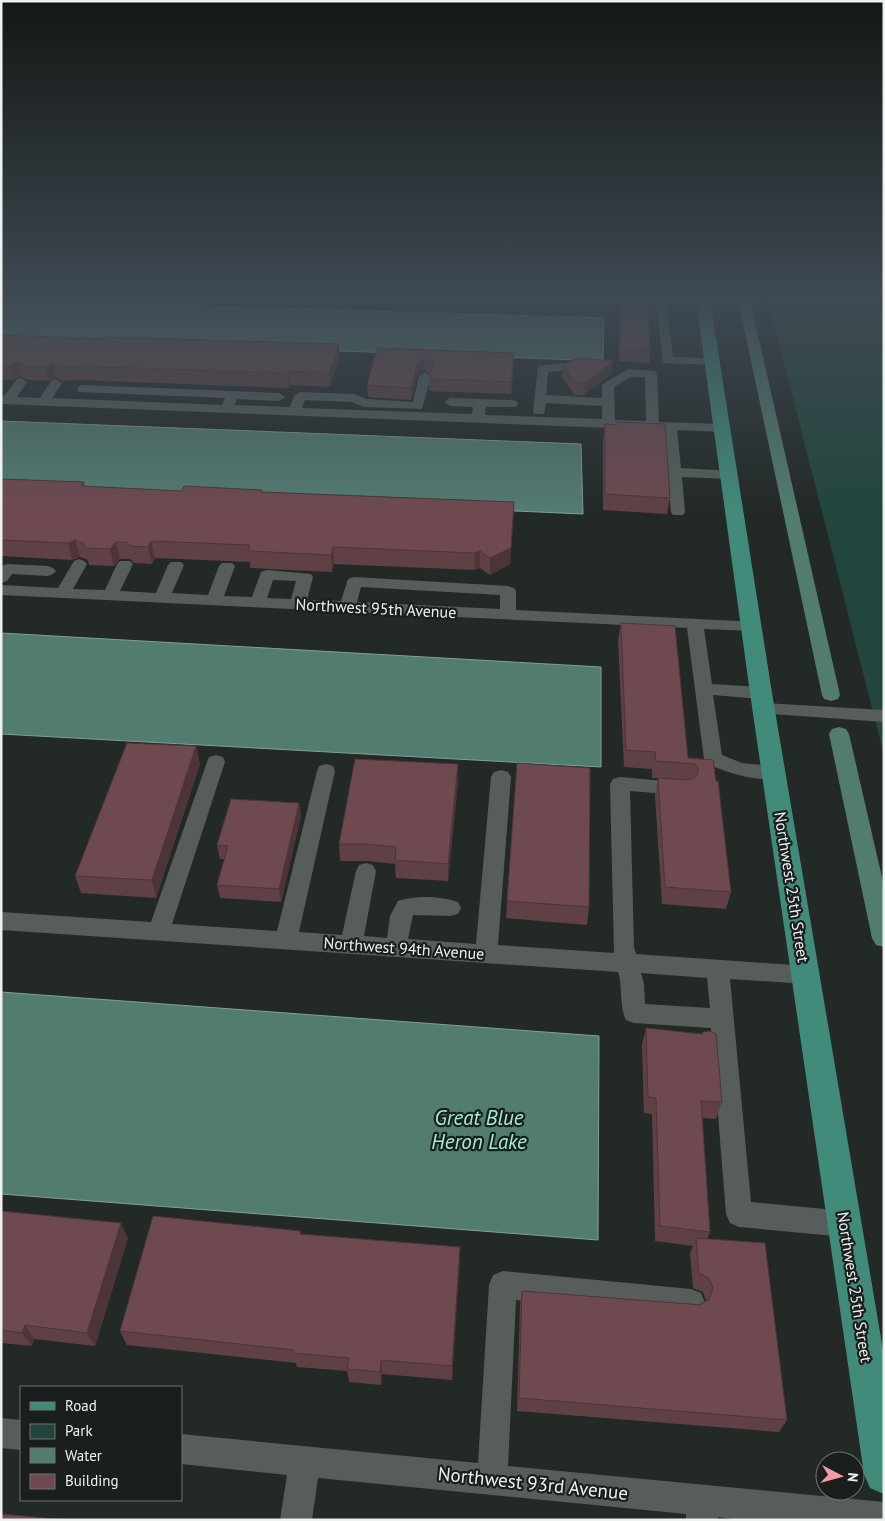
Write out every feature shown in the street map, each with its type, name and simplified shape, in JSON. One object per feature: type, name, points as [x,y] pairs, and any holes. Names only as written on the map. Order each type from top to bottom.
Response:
[{"type":"main road","name":"Northwest 25th Street","points":[[713,371],[884,1474]]},
{"type":"street","points":[[540,399],[542,371]]},
{"type":"street","points":[[609,423],[608,386],[628,373],[651,374],[653,425]]},
{"type":"street","points":[[295,410],[300,396],[354,398],[364,403],[418,406],[425,376]]},
{"type":"street","points":[[5,400],[21,382]]},
{"type":"street","points":[[43,402],[56,383]]},
{"type":"street","points":[[83,389],[233,395]]},
{"type":"street","points":[[115,404],[128,391]]},
{"type":"street","points":[[5,400],[722,428]]},
{"type":"street","points":[[573,401],[609,402]]},
{"type":"street","points":[[450,402],[512,404]]},
{"type":"street","points":[[478,418],[480,403]]},
{"type":"street","points":[[670,426],[678,512]]},
{"type":"street","points":[[675,472],[730,475]]},
{"type":"street","points":[[63,593],[79,564]]},
{"type":"street","points":[[110,596],[125,564]]},
{"type":"street","points":[[162,598],[176,565]]},
{"type":"street","points":[[214,600],[227,566]]},
{"type":"street","points":[[3,572],[48,571]]},
{"type":"street","points":[[258,602],[267,575],[305,577],[298,604]]},
{"type":"street","points":[[348,606],[354,582],[508,591],[508,614]]},
{"type":"street","name":"Northwest 95th Avenue","points":[[1,590],[752,626]]},
{"type":"street","points":[[695,623],[713,760],[740,769],[774,772]]},
{"type":"street","points":[[703,689],[763,701],[884,716]]},
{"type":"street","points":[[158,933],[216,762]]},
{"type":"street","points":[[286,940],[326,772]]},
{"type":"street","points":[[684,788],[620,784],[623,947],[633,984],[634,1012],[722,1020]]},
{"type":"street","points":[[396,948],[400,916],[406,907],[450,908]]},
{"type":"street","name":"Northwest 94th Avenue","points":[[1,921],[806,975]]},
{"type":"street","points":[[718,969],[739,1214],[845,1224]]},
{"type":"street","points":[[492,1479],[503,1285],[691,1303]]},
{"type":"street","points":[[1,1433],[20,1435]]},
{"type":"street","name":"Northwest 93rd Avenue","points":[[182,1449],[492,1479],[702,1510],[884,1518]]},
{"type":"street","points":[[296,1520],[305,1460]]},
{"type":"lane","points":[[226,408],[233,395],[279,397]]},
{"type":"lane","points":[[539,420],[540,399],[573,401]]},
{"type":"lane","points":[[486,954],[500,777]]},
{"type":"lane","points":[[351,945],[366,871]]},
{"type":"green space","points":[[786,371],[884,371],[884,755]]},
{"type":"water","points":[[1,421],[581,444],[583,514],[1,488]]},
{"type":"water","points":[[1,633],[601,667],[601,767],[1,734]]},
{"type":"water","name":"Great Blue Heron Lake","points":[[1,992],[599,1036],[598,1240],[1,1194]]},
{"type":"building","points":[[227,371],[330,371],[329,373],[289,371],[288,373]]},
{"type":"building","points":[[371,371],[415,371],[411,388],[367,385]]},
{"type":"building","points":[[431,371],[512,371],[511,382],[429,379]]},
{"type":"building","points":[[567,371],[601,371],[586,383],[576,383]]},
{"type":"building","points":[[617,422],[665,424],[670,498],[605,494],[605,424],[617,425]]},
{"type":"building","points":[[1,479],[84,482],[81,486],[182,491],[184,486],[262,490],[261,492],[514,502],[511,548],[490,558],[480,551],[475,553],[333,547],[331,555],[248,551],[250,545],[151,541],[148,547],[131,546],[126,542],[116,542],[110,549],[84,548],[85,544],[75,540],[68,543],[1,540]]},
{"type":"building","points":[[621,623],[675,626],[688,758],[713,760],[716,781],[718,781],[731,892],[665,887],[658,778],[688,780],[696,777],[699,770],[695,764],[656,761],[655,752],[626,750]]},
{"type":"building","points":[[127,743],[196,746],[152,880],[75,876]]},
{"type":"building","points":[[355,759],[458,764],[448,864],[395,860],[396,847],[339,844]]},
{"type":"building","points":[[517,763],[590,768],[589,907],[507,901]]},
{"type":"building","points":[[231,799],[299,803],[279,889],[217,885],[228,846],[217,845]]},
{"type":"building","points":[[646,1028],[702,1034],[709,1031],[716,1034],[722,1102],[701,1101],[710,1232],[660,1226],[656,1098],[648,1097]]},
{"type":"building","points":[[1,1211],[121,1223],[87,1333],[25,1325],[22,1333],[1,1330]]},
{"type":"building","points":[[153,1216],[301,1231],[300,1234],[460,1247],[452,1366],[381,1360],[380,1372],[347,1369],[349,1358],[294,1353],[294,1350],[120,1331]]},
{"type":"building","points":[[696,1238],[765,1243],[787,1420],[519,1398],[522,1291],[702,1305],[701,1303],[709,1300],[713,1288],[709,1278],[699,1273]]},
{"type":"building","points":[[1,1514],[68,1520],[1,1520]]},
{"type":"waterway","points":[[760,371],[831,695]]},
{"type":"waterway","points":[[839,734],[884,938]]}]
